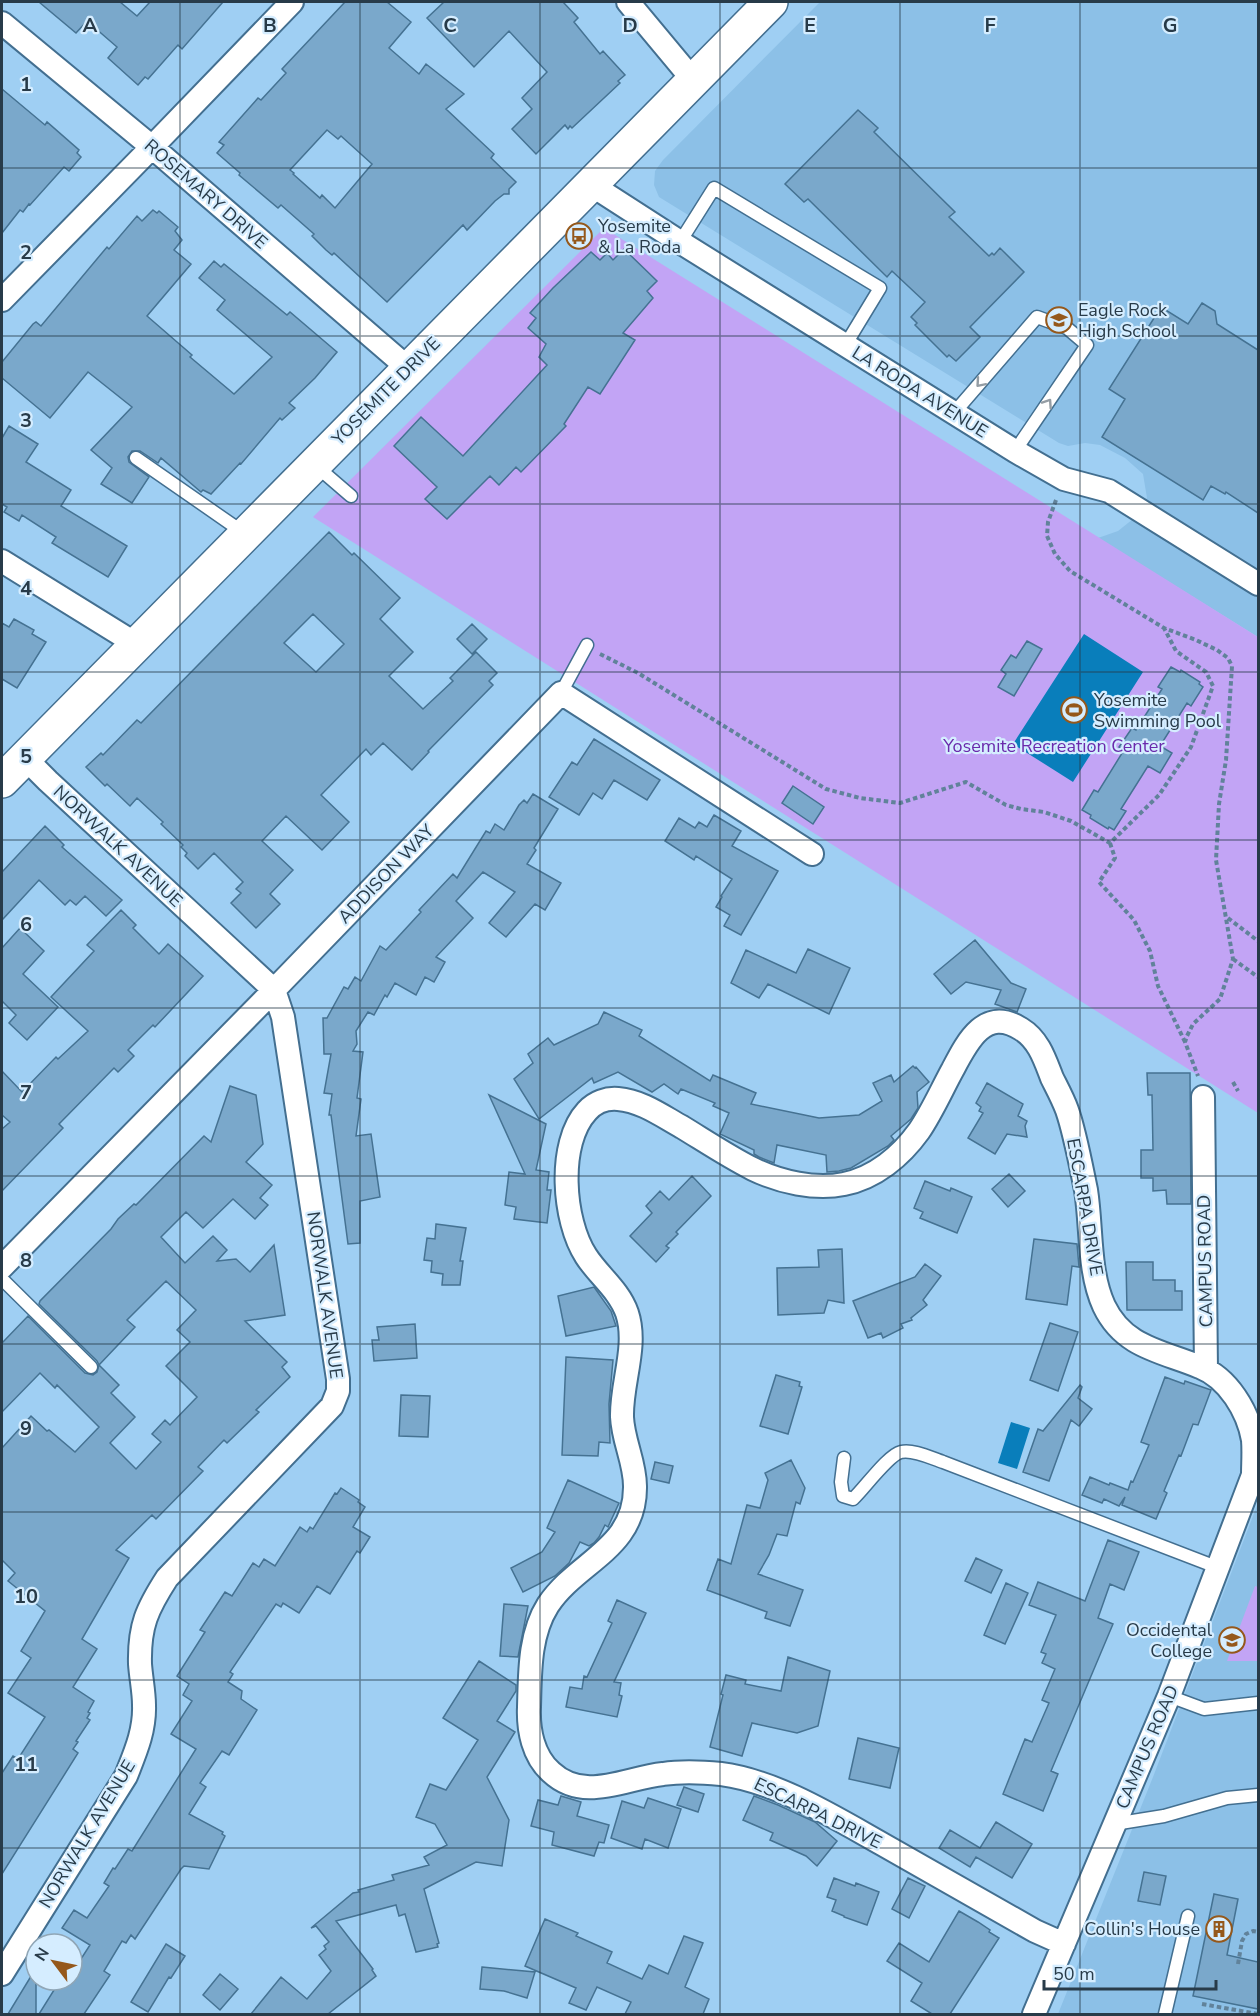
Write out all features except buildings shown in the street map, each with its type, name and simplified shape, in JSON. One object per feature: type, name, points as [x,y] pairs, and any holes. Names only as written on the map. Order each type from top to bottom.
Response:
[{"type":"street","points":[[2,300],[292,2]]},
{"type":"street","points":[[628,2],[693,80]]},
{"type":"street","name":"YOSEMITE DRIVE","points":[[2,781],[771,2]]},
{"type":"street","name":"ROSEMARY DRIVE","points":[[2,23],[152,147],[408,368]]},
{"type":"street","name":"LA RODA AVENUE","points":[[590,184],[1015,451],[1064,479],[1108,491],[1258,584]]},
{"type":"street","points":[[2,561],[136,644]]},
{"type":"street","points":[[561,693],[812,854]]},
{"type":"street","name":"ADDISON WAY","points":[[2,1267],[561,693]]},
{"type":"street","name":"NORWALK AVENUE","points":[[2,1974],[126,1776],[140,1743],[145,1706],[140,1665],[140,1636],[149,1605],[166,1578],[332,1406],[338,1391],[282,1017],[274,990],[25,758]]},
{"type":"street","name":"ESCARPA DRIVE","points":[[1064,1944],[1035,1931],[844,1822],[755,1780],[722,1774],[688,1772],[662,1774],[612,1787],[590,1788],[567,1783],[550,1771],[536,1754],[528,1723],[531,1663],[538,1623],[551,1599],[620,1536],[632,1514],[636,1489],[633,1459],[624,1434],[622,1413],[631,1332],[626,1308],[582,1252],[574,1231],[567,1182],[570,1141],[583,1114],[597,1102],[615,1098],[650,1108],[759,1172],[825,1188],[859,1181],[895,1159],[920,1129],[967,1042],[982,1026],[1002,1021],[1022,1029],[1038,1045],[1067,1110],[1085,1189],[1095,1274],[1101,1300],[1113,1322],[1130,1338],[1154,1352],[1206,1369]]},
{"type":"street","name":"CAMPUS ROAD","points":[[1034,2014],[1169,1696],[1219,1568],[1252,1475],[1254,1445],[1249,1424],[1237,1399],[1224,1383],[1206,1369],[1203,1097]]},
{"type":"lane","points":[[680,242],[714,188],[880,288],[846,344]]},
{"type":"lane","points":[[954,414],[1037,317],[1067,328],[1087,345],[1015,451]]},
{"type":"lane","points":[[136,458],[245,534]]},
{"type":"lane","points":[[314,464],[351,496]]},
{"type":"lane","points":[[561,693],[587,645]]},
{"type":"lane","points":[[2,1279],[92,1367]]},
{"type":"lane","points":[[844,1458],[841,1482],[843,1496],[853,1499],[889,1459],[901,1452],[915,1454],[943,1462],[1219,1568]]},
{"type":"lane","points":[[1169,1696],[1204,1709],[1258,1703]]},
{"type":"lane","points":[[1114,1824],[1164,1816],[1227,1798],[1258,1794]]},
{"type":"lane","points":[[1165,2014],[1188,1916]]},
{"type":"path","points":[[1064,479],[1048,522],[1047,536],[1055,554],[1070,571],[1164,628],[1217,650],[1228,658],[1232,666],[1216,860],[1233,959],[1220,999],[1193,1024],[1185,1042]]},
{"type":"path","points":[[1110,843],[1160,795],[1191,747],[1213,686],[1206,672],[1176,651],[1164,628]]},
{"type":"path","points":[[587,645],[605,658],[638,673],[826,789],[860,798],[900,803],[966,782],[1006,805],[1044,812],[1071,821],[1110,843],[1115,858],[1099,882],[1134,920],[1150,951],[1158,986],[1196,1069],[1203,1097]]},
{"type":"path","points":[[1227,918],[1258,941]]},
{"type":"path","points":[[1233,959],[1258,977]]},
{"type":"path","points":[[1233,1082],[1238,1091]]},
{"type":"path","points":[[1238,1964],[1242,1941],[1246,1934],[1253,1931],[1258,1932]]},
{"type":"path","points":[[1230,2009],[1231,2003]]},
{"type":"path","points":[[1202,2004],[1258,2014]]},
{"type":"shaded area","name":"Eagle Rock High School","points":[[820,2],[1258,2],[1258,637],[1098,538],[1118,531],[1133,519],[1147,498],[1143,474],[1125,458],[1100,445],[1085,443],[1068,446],[1059,443],[659,197],[654,185],[655,171],[663,160]]},
{"type":"shaded area","points":[[1084,634],[1143,672],[1073,782],[1013,744]]},
{"type":"shaded area","points":[[1011,1422],[1030,1428],[1017,1469],[998,1463]]},
{"type":"shaded area","name":"Occidental College","points":[[1258,1503],[1258,2014],[1058,2014],[1153,1777]]},
{"type":"green space","name":"Yosemite Recreation Center","points":[[604,228],[1258,637],[1258,1113],[313,517]]},
{"type":"green space","points":[[1255,1586],[1258,1587],[1258,1661],[1227,1661]]},
{"type":"place","name":"Yosemite & La Roda","points":[[579,236]]},
{"type":"place","name":"Eagle Rock High School","points":[[1059,320]]},
{"type":"place","name":"Yosemite Swimming Pool","points":[[1074,710]]},
{"type":"place","name":"Occidental College","points":[[1232,1640]]},
{"type":"place","name":"Collin's House","points":[[1219,1929]]}]
